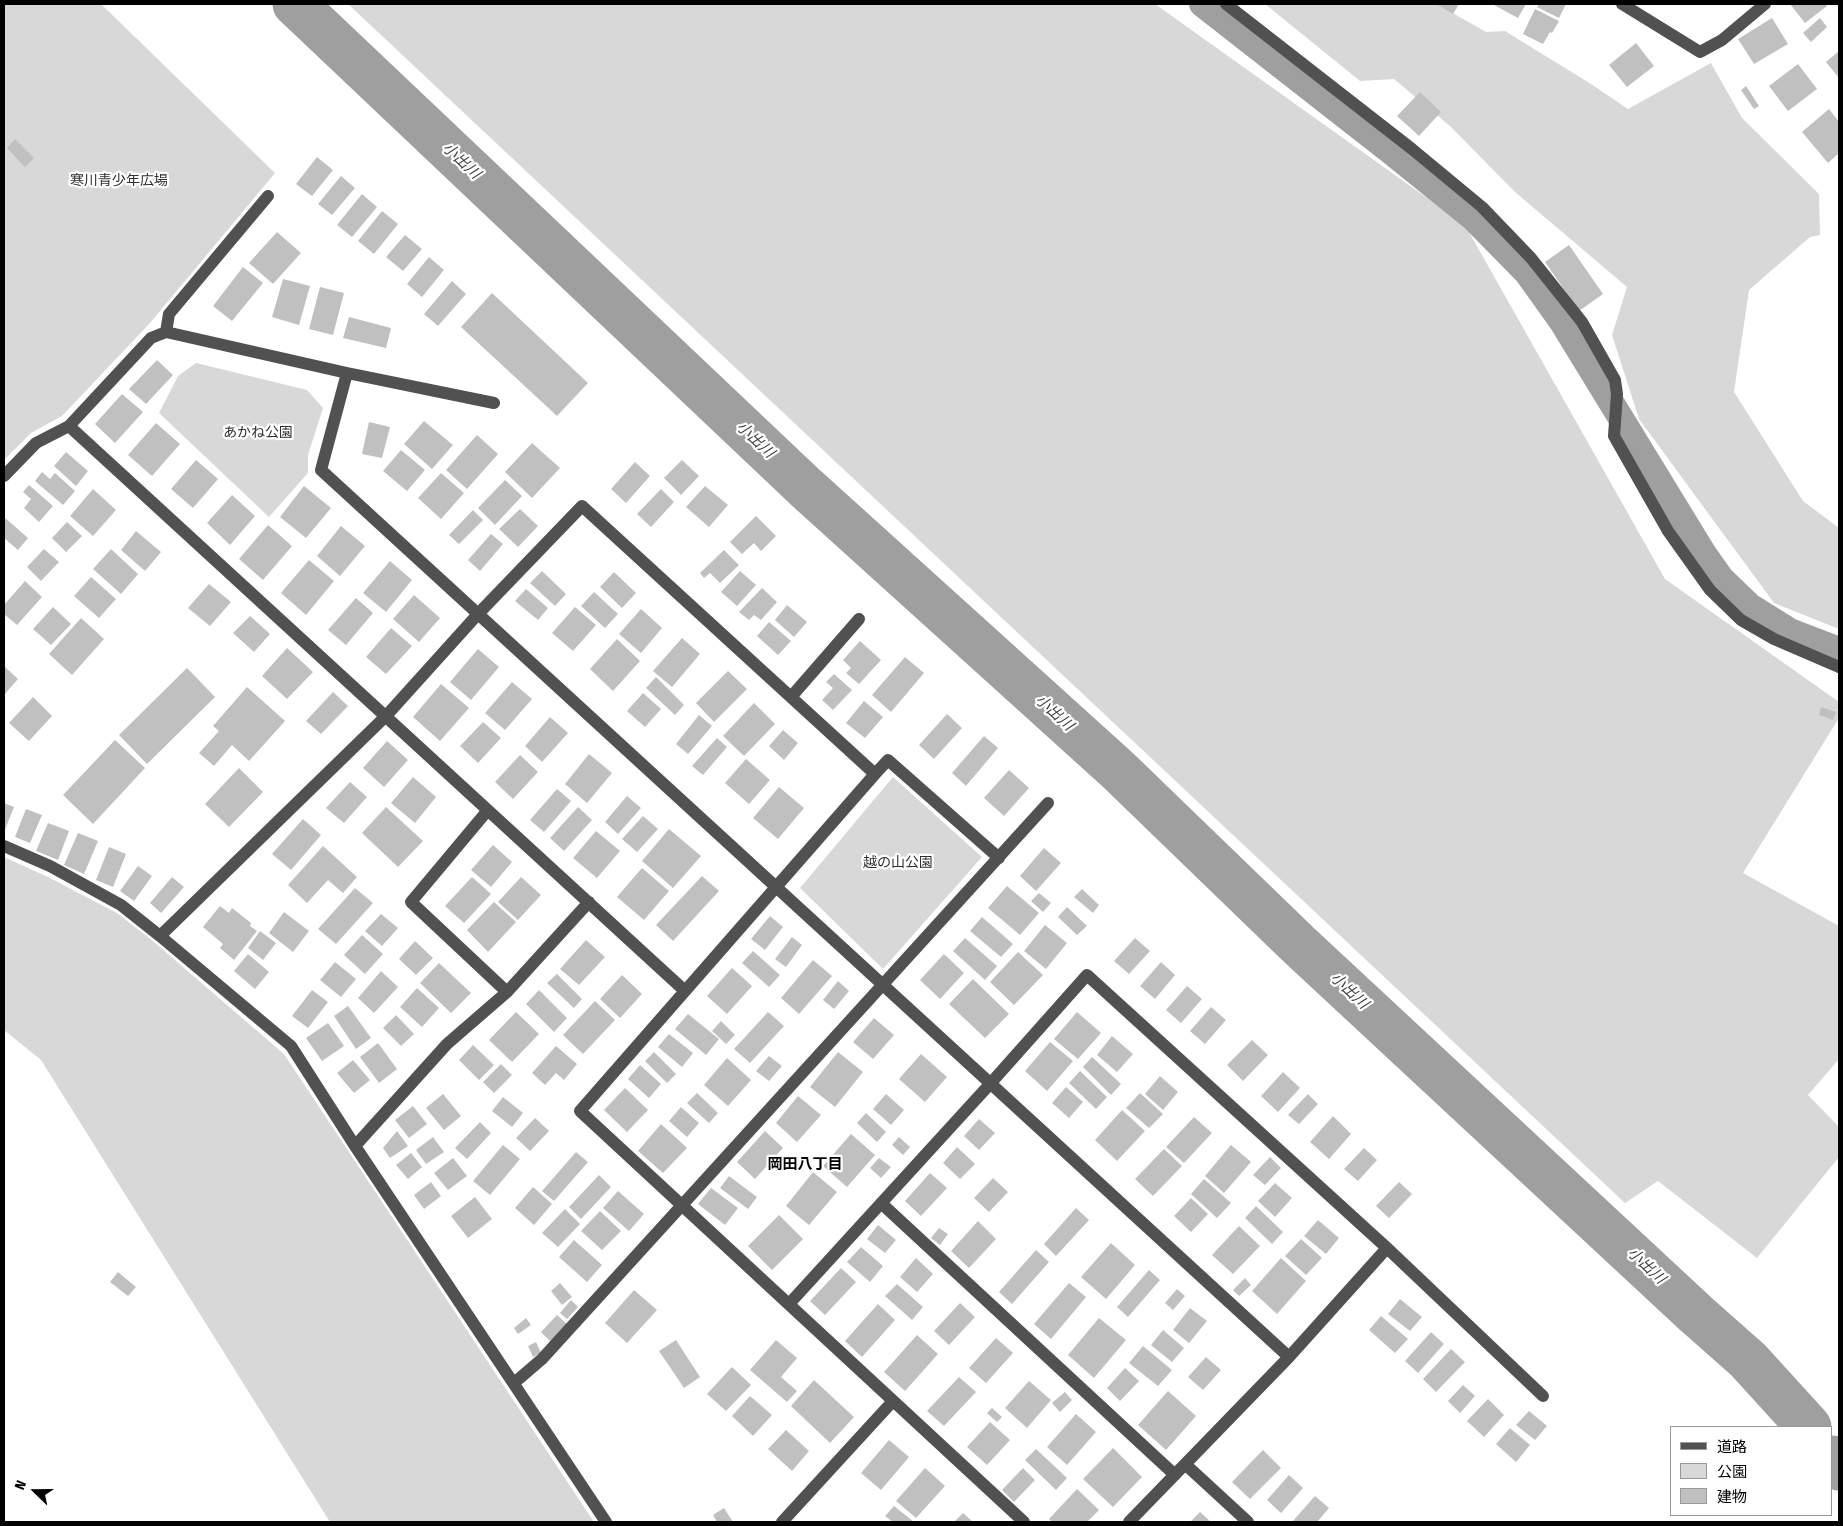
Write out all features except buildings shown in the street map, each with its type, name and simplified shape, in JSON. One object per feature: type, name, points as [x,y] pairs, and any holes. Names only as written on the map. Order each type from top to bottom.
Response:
[{"type":"street","points":[[1226,4],[1482,207],[1531,258],[1582,322],[1615,380],[1617,394],[1614,436],[1668,531],[1710,590],[1742,620],[1813,657],[1839,667]]},
{"type":"street","points":[[1622,4],[1700,52],[1722,40],[1765,4]]},
{"type":"street","points":[[166,332],[169,314],[268,196]]},
{"type":"street","points":[[4,476],[36,443],[69,426],[151,338],[166,332],[347,373],[494,403]]},
{"type":"street","points":[[347,373],[321,470],[1289,1357]]},
{"type":"street","points":[[69,426],[686,991]]},
{"type":"street","points":[[160,936],[386,716],[478,614],[582,506],[874,774]]},
{"type":"street","points":[[791,697],[859,620]]},
{"type":"street","points":[[999,858],[888,760],[580,1111],[1024,1522]]},
{"type":"street","points":[[514,1383],[542,1359],[1048,803]]},
{"type":"street","points":[[488,810],[411,902],[506,992]]},
{"type":"street","points":[[4,846],[50,866],[121,905],[292,1046],[355,1146],[606,1522]]},
{"type":"street","points":[[355,1146],[447,1044],[506,992],[589,902]]},
{"type":"street","points":[[789,1304],[1087,975],[1387,1248],[1543,1396]]},
{"type":"street","points":[[881,1203],[1175,1475]]},
{"type":"street","points":[[1129,1522],[1289,1357],[1387,1248]]},
{"type":"street","points":[[782,1522],[893,1401]]},
{"type":"street","points":[[1185,1464],[1248,1522]]},
{"type":"green space","name":"寒川青少年広場","points":[[4,4],[101,4],[275,173],[150,323],[62,416],[31,433],[4,460]]},
{"type":"green space","points":[[348,4],[1155,4],[1465,225],[1665,579],[1839,702],[1839,718],[1743,873],[1839,926],[1839,1059],[1808,1095],[1839,1127],[1839,1157],[1757,1258],[1658,1181],[1625,1203]]},
{"type":"green space","points":[[1265,4],[1437,4],[1486,32],[1505,31],[1628,109],[1711,63],[1742,118],[1819,194],[1820,235],[1810,237],[1749,290],[1734,392],[1803,501],[1839,528],[1839,629],[1774,603],[1639,419],[1612,335],[1627,287],[1515,192],[1451,127],[1394,79],[1360,81]]},
{"type":"green space","name":"あかね公園","points":[[196,363],[307,390],[323,408],[308,455],[308,473],[269,517],[159,413],[178,376]]},
{"type":"green space","name":"越の山公園","points":[[893,777],[982,857],[883,969],[800,888]]},
{"type":"green space","points":[[4,857],[48,877],[117,913],[154,942],[284,1054],[594,1522],[330,1522],[41,1060],[4,1030]]},
{"type":"waterway","name":"小出川","points":[[295,4],[805,487],[1118,770],[1299,945],[1696,1314],[1748,1360],[1808,1426]]},
{"type":"waterway","points":[[1202,4],[1472,217],[1527,273],[1562,322],[1704,554],[1721,578],[1750,606],[1790,631],[1839,650]]},
{"type":"waterway","name":"小出川","points":[[1833,1459],[1839,1468]]},
{"type":"district","name":"岡田八丁目","points":[[805,1165]]}]
